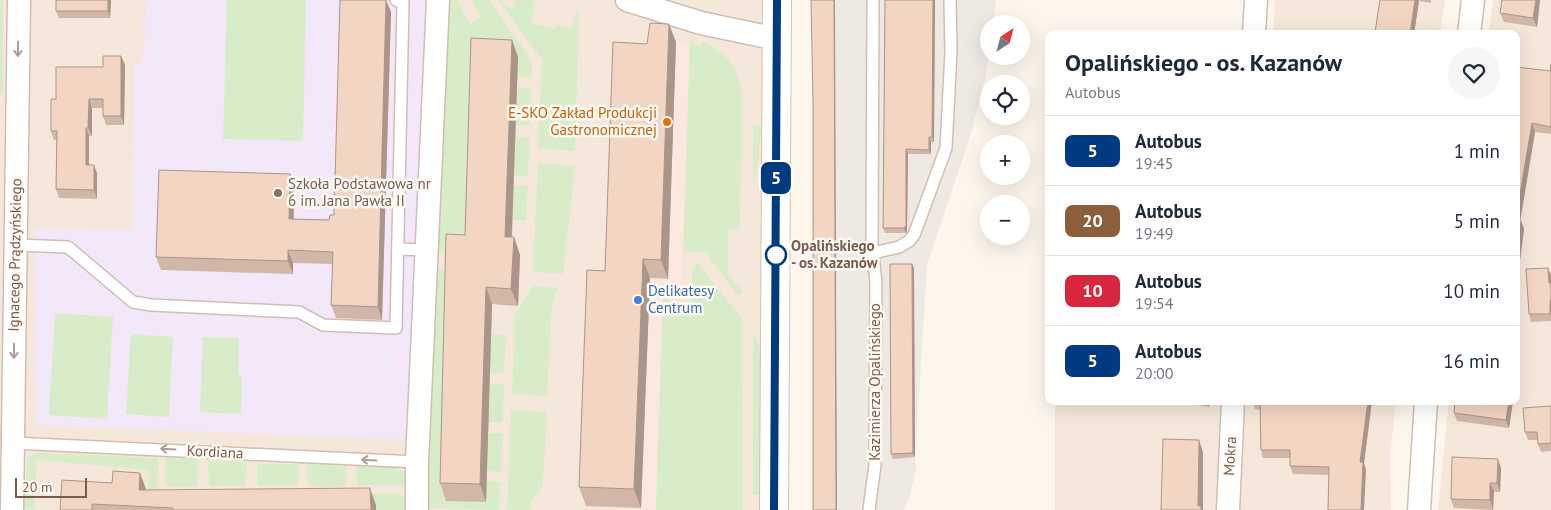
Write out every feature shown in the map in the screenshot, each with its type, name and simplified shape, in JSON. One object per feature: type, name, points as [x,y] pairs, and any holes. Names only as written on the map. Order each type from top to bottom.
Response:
[{"type":"street","name":"Ignacego Prądzyńskiego","points":[[12,510],[19,0]]},
{"type":"street","points":[[417,510],[417,462],[438,0]]},
{"type":"street","points":[[626,0],[702,23],[777,39]]},
{"type":"street","points":[[774,510],[776,0]]},
{"type":"street","points":[[1254,30],[1256,0]]},
{"type":"street","points":[[1469,30],[1473,0]]},
{"type":"street","name":"Mokra","points":[[1228,510],[1233,405]]},
{"type":"street","points":[[1418,510],[1426,405]]},
{"type":"lane","points":[[16,245],[68,247],[133,302],[151,305],[299,312],[323,325],[396,328],[403,3],[396,0]]},
{"type":"lane","name":"Kazimierza Opalińskiego","points":[[869,510],[876,464],[876,282],[873,253],[873,0]]},
{"type":"lane","points":[[873,253],[899,247],[909,241],[914,235],[946,148],[951,51],[950,0]]},
{"type":"lane","points":[[398,249],[427,250]]},
{"type":"lane","name":"Kordiana","points":[[13,443],[417,462]]},
{"type":"shaded area","points":[[0,0],[777,0],[774,510],[0,510]]},
{"type":"shaded area","name":"Szkoła Podstawowa nr 6 im. Jana Pawła II","points":[[147,0],[430,0],[412,440],[36,425],[35,229],[133,230],[134,63],[142,63]]},
{"type":"shaded area","points":[[813,0],[996,0],[994,15],[980,15],[980,65],[987,65],[986,75],[980,75],[980,98],[969,140],[927,265],[915,457],[916,469],[909,499],[903,510],[815,510]]},
{"type":"shaded area","points":[[1275,0],[1445,0],[1441,30],[1273,30]]},
{"type":"shaded area","points":[[1493,0],[1551,0],[1551,510],[1438,510],[1449,405],[1520,405],[1520,30],[1489,30]]},
{"type":"shaded area","points":[[676,42],[690,44],[681,293],[663,292],[656,509],[641,508],[650,278],[668,278]]},
{"type":"shaded area","points":[[1055,405],[1225,405],[1221,510],[1055,510]]},
{"type":"shaded area","points":[[1243,405],[1396,405],[1390,454],[1391,510],[1240,510],[1239,454]]},
{"type":"green space","points":[[0,0],[3,0],[3,91],[0,95]]},
{"type":"green space","points":[[227,0],[306,0],[303,141],[223,139]]},
{"type":"green space","points":[[445,0],[457,0],[470,24],[481,17],[471,0],[489,0],[532,61],[532,78],[518,76],[518,57],[471,252],[436,251]]},
{"type":"green space","points":[[498,0],[504,0],[502,3],[512,9],[517,2],[513,0],[535,0],[531,23],[555,29],[557,25],[572,28],[577,10],[579,11],[575,151],[538,148],[542,60]]},
{"type":"green space","points":[[690,41],[701,47],[702,42],[724,56],[733,67],[742,91],[740,229],[728,230],[728,276],[741,288],[742,292],[737,295],[706,253],[683,251]]},
{"type":"green space","points":[[517,87],[531,88],[530,126],[516,125]]},
{"type":"green space","points":[[753,125],[762,125],[757,170],[753,186]]},
{"type":"green space","points":[[515,137],[529,137],[528,176],[514,175]]},
{"type":"green space","points":[[538,163],[575,166],[563,274],[533,272]]},
{"type":"green space","points":[[514,185],[528,186],[526,220],[512,220]]},
{"type":"green space","points":[[697,263],[742,319],[743,510],[656,510],[663,292],[669,292],[669,307],[690,307],[692,270]]},
{"type":"green space","points":[[436,269],[452,270],[446,500],[486,502],[486,481],[500,482],[499,507],[497,510],[426,508]]},
{"type":"green space","points":[[533,286],[558,288],[552,303],[547,396],[512,394],[515,315]]},
{"type":"green space","points":[[55,313],[113,317],[107,419],[49,415]]},
{"type":"green space","points":[[131,334],[173,337],[169,417],[126,414]]},
{"type":"green space","points":[[491,334],[506,335],[504,373],[490,373]]},
{"type":"green space","points":[[753,334],[759,345],[761,363],[761,495],[753,495]]},
{"type":"green space","points":[[203,337],[239,338],[238,373],[242,378],[241,414],[200,412]]},
{"type":"green space","points":[[490,383],[504,384],[503,422],[489,422]]},
{"type":"green space","points":[[511,410],[547,412],[542,488],[530,502],[530,510],[507,510]]},
{"type":"green space","points":[[488,433],[503,433],[501,472],[487,471]]},
{"type":"green space","points":[[37,453],[159,458],[156,510],[147,510],[149,470],[37,460],[34,510],[24,508],[27,457]]},
{"type":"green space","points":[[166,458],[199,459],[197,486],[167,487],[165,483]]},
{"type":"green space","points":[[208,460],[247,462],[245,486],[209,486]]},
{"type":"green space","points":[[257,464],[298,464],[298,482],[293,486],[257,485]]},
{"type":"green space","points":[[307,464],[346,466],[346,483],[341,487],[310,486],[307,481]]},
{"type":"green space","points":[[356,466],[380,466],[399,469],[406,474],[409,485],[357,486]]},
{"type":"green space","points":[[362,493],[399,494],[408,497],[410,510],[376,510]]},
{"type":"building","points":[[56,0],[108,0],[108,11],[56,11]]},
{"type":"building","points":[[340,0],[386,0],[378,307],[331,305],[333,252],[288,250],[288,261],[156,257],[159,170],[290,174],[289,219],[329,220],[330,215],[334,215]]},
{"type":"building","points":[[811,0],[834,0],[836,510],[813,510],[813,100]]},
{"type":"building","points":[[885,0],[933,0],[932,137],[929,137],[929,150],[906,149],[906,226],[904,228],[883,228]]},
{"type":"building","points":[[1380,0],[1415,0],[1411,30],[1375,30]]},
{"type":"building","points":[[1502,0],[1536,0],[1533,18],[1500,13]]},
{"type":"building","points":[[650,23],[669,24],[661,260],[643,259],[634,489],[579,487],[587,270],[605,271],[613,42],[647,44]]},
{"type":"building","points":[[471,38],[512,40],[505,237],[514,237],[511,289],[486,287],[480,484],[440,483],[446,234],[465,235]]},
{"type":"building","points":[[103,56],[121,56],[121,116],[103,116],[103,99],[89,99],[88,128],[86,128],[86,165],[94,165],[94,190],[56,189],[57,131],[51,131],[51,99],[56,99],[56,67],[103,67]]},
{"type":"building","points":[[1551,64],[1551,127],[1532,123],[1520,194],[1520,67],[1550,71]]},
{"type":"building","points":[[890,264],[912,264],[913,453],[891,454]]},
{"type":"building","points":[[1548,268],[1549,283],[1551,283],[1550,314],[1529,314],[1526,269]]},
{"type":"building","points":[[1260,405],[1367,405],[1360,462],[1363,462],[1361,510],[1328,510],[1329,467],[1290,466],[1290,450],[1261,450]]},
{"type":"building","points":[[1455,405],[1508,405],[1506,420],[1454,413]]},
{"type":"building","points":[[1551,406],[1551,443],[1538,444],[1537,432],[1525,432],[1523,408]]},
{"type":"building","points":[[1163,439],[1199,440],[1198,506],[1201,506],[1201,510],[1161,510]]},
{"type":"building","points":[[1452,457],[1498,459],[1497,483],[1490,483],[1490,500],[1451,499]]},
{"type":"building","points":[[113,471],[140,473],[139,490],[370,488],[371,510],[173,510],[173,508],[92,504],[92,510],[60,510],[62,480],[112,483]]},
{"type":"bus line","name":"5","points":[[774,510],[777,0]]},
{"type":"place","name":"E-SKO Zakład Produkcji Gastronomicznej","points":[[667,122]]},
{"type":"place","name":"Szkoła Podstawowa nr 6 im. Jana Pawła II","points":[[278,193]]},
{"type":"place","name":"Opalińskiego - os. Kazanów","points":[[776,255]]},
{"type":"place","name":"Delikatesy Centrum","points":[[638,300]]}]
